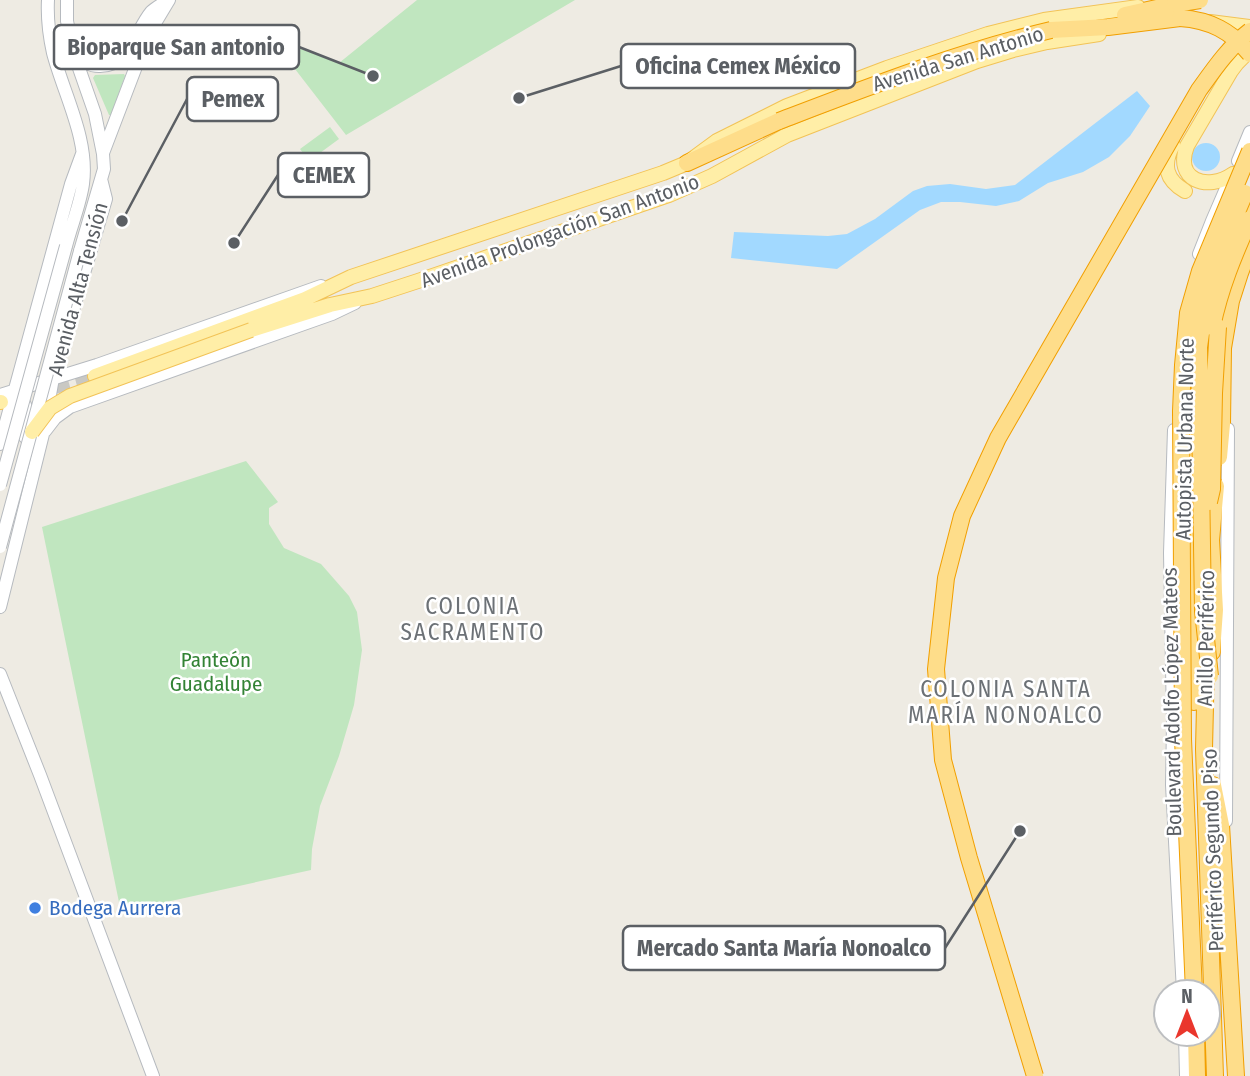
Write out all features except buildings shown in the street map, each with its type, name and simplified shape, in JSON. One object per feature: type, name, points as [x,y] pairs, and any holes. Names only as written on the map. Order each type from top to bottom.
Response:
[{"type":"highway","name":"Avenida San Antonio","points":[[687,163],[779,121],[972,51],[1047,31],[1200,0]]},
{"type":"highway","points":[[1047,31],[1108,27],[1171,18],[1196,19],[1212,23],[1227,32],[1250,52]]},
{"type":"highway","points":[[1035,1076],[969,858],[943,760],[936,669],[946,578],[962,516],[998,438],[1199,90],[1219,61],[1250,29]]},
{"type":"highway","points":[[1249,141],[1250,162]]},
{"type":"highway","name":"Autopista Urbana Norte","points":[[1183,739],[1181,411],[1188,313],[1199,271],[1249,141]]},
{"type":"highway","name":"Anillo Periférico","points":[[1199,978],[1191,374],[1201,289],[1250,162]]},
{"type":"highway","points":[[1211,323],[1207,291],[1250,179]]},
{"type":"highway","points":[[1211,323],[1213,290],[1250,194]]},
{"type":"highway","name":"Anillo Periférico","points":[[1215,1076],[1203,749],[1213,371],[1222,298],[1250,204]]},
{"type":"highway","name":"Autopista Urbana Norte","points":[[1212,540],[1209,500],[1212,489],[1211,323],[1227,273],[1250,219]]},
{"type":"highway","points":[[1243,270],[1236,262],[1250,226]]},
{"type":"highway","points":[[1210,676],[1203,611],[1199,347],[1227,292],[1243,270],[1250,238]]},
{"type":"highway","points":[[1212,540],[1222,424],[1223,348],[1231,301],[1250,246]]},
{"type":"highway","name":"Periférico Segundo Piso","points":[[1212,540],[1215,610],[1210,676],[1210,772],[1220,1076]]},
{"type":"highway","name":"Periférico Segundo Piso","points":[[1183,739],[1193,978]]},
{"type":"highway","points":[[1210,772],[1221,825],[1236,1076]]},
{"type":"highway","points":[[1185,978],[1184,884],[1196,840]]},
{"type":"highway","points":[[1186,1048],[1187,1076]]},
{"type":"highway","points":[[1198,1048],[1199,1076]]},
{"type":"main road","points":[[48,0],[47,24],[54,56],[75,120],[82,154]]},
{"type":"main road","points":[[67,0],[66,21],[73,51],[94,114],[103,154],[104,169],[101,179]]},
{"type":"main road","points":[[73,51],[82,60],[94,65],[117,61],[126,54],[152,10],[169,0]]},
{"type":"main road","points":[[103,154],[148,35],[169,0]]},
{"type":"main road","name":"Avenida Prolongación San Antonio","points":[[37,433],[69,407],[332,314],[372,296],[669,195],[712,176],[787,135],[977,61],[1013,50],[1047,31],[1148,3],[1206,0]]},
{"type":"main road","name":"Avenida Prolongación San Antonio","points":[[96,370],[305,299],[351,277],[687,163],[717,141],[787,106],[988,34],[1135,29],[1219,22],[1250,29]]},
{"type":"main road","points":[[1143,169],[1170,150],[1223,63],[1226,52],[1224,42],[1216,33],[1198,23]]},
{"type":"main road","points":[[1233,174],[1217,182],[1198,181],[1188,171],[1184,156],[1231,71],[1250,52]]},
{"type":"main road","name":"Boulevard Adolfo López Mateos","points":[[1184,978],[1172,785],[1171,552],[1175,373],[1180,318],[1189,282],[1212,220],[1249,141]]},
{"type":"main road","points":[[1170,150],[1168,172],[1176,186],[1185,191]]},
{"type":"main road","name":"Avenida Alta Tensión","points":[[0,485],[83,183],[82,154]]},
{"type":"main road","name":"Avenida Alta Tensión","points":[[0,444],[71,184],[82,154]]},
{"type":"main road","name":"Avenida Alta Tensión","points":[[0,607],[4,574],[22,523],[30,488],[37,433],[80,251],[101,179]]},
{"type":"main road","name":"Avenida Alta Tensión","points":[[0,547],[37,433],[106,199],[101,179]]},
{"type":"main road","points":[[1242,1076],[1225,811],[1228,371],[1243,270]]},
{"type":"main road","points":[[37,433],[50,408],[70,396],[251,330],[330,305],[372,296]]},
{"type":"main road","points":[[0,400],[14,390],[53,378],[96,370]]},
{"type":"main road","points":[[96,370],[93,373],[93,383],[105,394]]},
{"type":"main road","points":[[14,390],[27,408],[29,416],[20,461],[30,488]]},
{"type":"main road","points":[[0,528],[22,523]]},
{"type":"main road","points":[[0,674],[153,1076]]},
{"type":"green space","points":[[417,0],[575,0],[346,135],[271,38],[339,63]]},
{"type":"green space","points":[[124,74],[109,115],[93,78],[95,75]]},
{"type":"green space","points":[[330,127],[339,139],[309,161],[300,149]]},
{"type":"green space","name":"Panteón Guadalupe","points":[[246,461],[278,502],[269,508],[269,524],[284,548],[321,564],[349,596],[357,612],[362,650],[354,705],[320,806],[311,870],[121,912],[42,527]]},
{"type":"water","points":[[1137,91],[1150,106],[1130,136],[1109,157],[1083,172],[1048,183],[1019,201],[996,206],[941,202],[920,210],[837,269],[731,258],[734,232],[828,236],[847,234],[875,219],[913,191],[927,186],[950,184],[986,189],[1015,185]]},
{"type":"water","points":[[1206,143],[1216,147],[1220,157],[1216,167],[1206,171],[1196,167],[1192,157],[1196,147]]},
{"type":"tunnel","points":[[15,398],[95,376]]},
{"type":"place","name":"Bioparque San antonio","points":[[373,76]]},
{"type":"place","name":"Oficina Cemex México","points":[[519,98]]},
{"type":"place","name":"Pemex","points":[[122,221]]},
{"type":"place","name":"CEMEX","points":[[234,243]]},
{"type":"place","name":"Mercado Santa María Nonoalco","points":[[1020,831]]},
{"type":"place","name":"Bodega Aurrera","points":[[35,908]]},
{"type":"district","name":"COLONIA SACRAMENTO","points":[[473,619]]},
{"type":"district","name":"COLONIA SANTA MARÍA NONOALCO","points":[[1006,702]]}]
